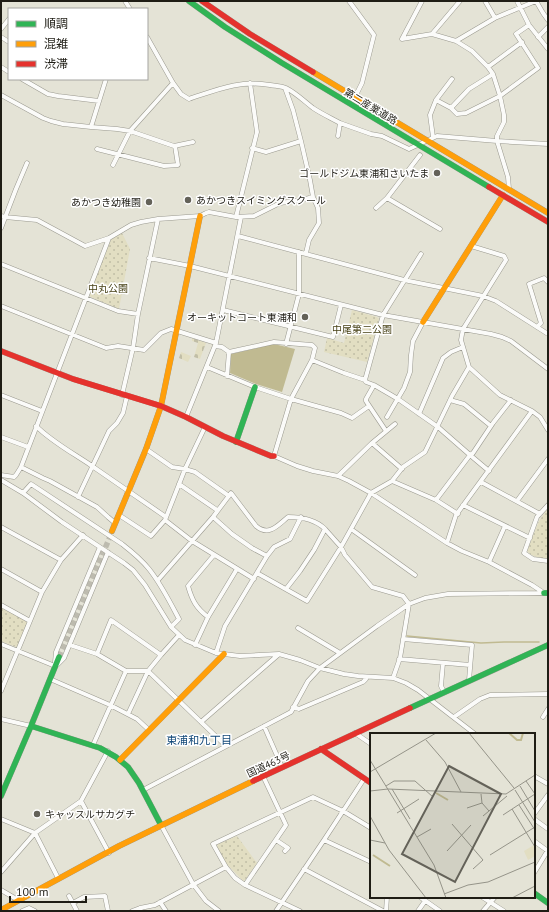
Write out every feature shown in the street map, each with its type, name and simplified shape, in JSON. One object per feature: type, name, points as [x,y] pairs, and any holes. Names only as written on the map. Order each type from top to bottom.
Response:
[{"type":"main road","name":"第二産業道路","points":[[188,1],[225,28],[257,48],[548,222]]},
{"type":"main road","name":"第二産業道路","points":[[202,1],[250,34],[548,213]]},
{"type":"main road","points":[[423,322],[503,195]]},
{"type":"main road","points":[[112,531],[146,449],[161,406],[200,216]]},
{"type":"main road","points":[[1,351],[56,373],[161,406],[236,442],[274,456]]},
{"type":"main road","points":[[236,442],[255,387]]},
{"type":"main road","name":"国道463号","points":[[1,910],[58,878],[161,825],[282,767],[548,644]]},
{"type":"main road","points":[[120,760],[224,654]]},
{"type":"main road","points":[[1,796],[59,657]]},
{"type":"main road","points":[[31,726],[93,745],[108,751],[120,760],[133,774],[161,825]]},
{"type":"main road","points":[[321,749],[370,782]]},
{"type":"main road","points":[[535,894],[548,903]]},
{"type":"street","points":[[349,1],[374,35],[362,83],[355,97]]},
{"type":"street","points":[[422,1],[402,39],[432,34],[456,41],[472,51],[493,74],[504,115],[504,122],[497,136],[497,141],[508,177],[509,189]]},
{"type":"street","points":[[432,34],[460,1]]},
{"type":"street","points":[[485,1],[495,18]]},
{"type":"street","points":[[517,1],[529,25],[548,49]]},
{"type":"street","points":[[456,41],[495,18],[536,1],[548,20]]},
{"type":"street","points":[[1,30],[8,20]]},
{"type":"street","points":[[436,100],[451,108],[457,114],[466,113],[500,96],[538,68],[516,34],[529,25]]},
{"type":"street","points":[[538,37],[548,27]]},
{"type":"street","points":[[148,39],[173,83],[181,94],[189,99],[236,84],[263,84],[285,88],[321,113],[340,123],[371,134],[382,136],[409,149],[437,136],[548,144]]},
{"type":"street","points":[[488,67],[522,42]]},
{"type":"street","points":[[451,108],[469,89],[493,74]]},
{"type":"street","points":[[433,137],[430,115],[436,100],[452,79]]},
{"type":"street","points":[[24,80],[48,94],[99,101]]},
{"type":"street","points":[[91,127],[106,80]]},
{"type":"street","points":[[113,165],[130,131],[173,83]]},
{"type":"street","points":[[236,217],[257,132],[250,83]]},
{"type":"street","points":[[285,88],[293,110],[301,141],[313,197],[318,208],[319,223],[310,240],[306,254]]},
{"type":"street","points":[[1,95],[51,122],[130,131],[174,146],[193,142]]},
{"type":"street","points":[[338,136],[340,123]]},
{"type":"street","points":[[252,148],[266,152],[301,141]]},
{"type":"street","points":[[97,149],[164,166],[178,165],[175,146]]},
{"type":"street","points":[[376,208],[387,198],[420,155]]},
{"type":"street","points":[[1,228],[3,216],[27,163]]},
{"type":"street","points":[[3,216],[37,220],[85,246],[109,238],[131,225],[141,222],[158,219],[200,216],[210,212],[236,217],[254,216],[280,203],[313,197]]},
{"type":"street","points":[[387,198],[440,229]]},
{"type":"street","points":[[186,417],[216,345],[241,217]]},
{"type":"street","points":[[78,497],[108,431],[117,423],[123,413],[138,314],[158,219]]},
{"type":"street","points":[[238,236],[404,280],[483,296],[496,301],[548,334]]},
{"type":"street","points":[[1,475],[14,477],[21,466],[109,238]]},
{"type":"street","points":[[471,246],[504,256],[506,260],[463,329],[461,340],[469,367],[500,395],[532,411],[540,418],[548,430]]},
{"type":"street","points":[[286,344],[299,294],[300,252]]},
{"type":"street","points":[[365,380],[383,315],[421,254]]},
{"type":"street","points":[[150,258],[190,266],[383,315],[502,337],[511,341],[548,369]]},
{"type":"street","points":[[1,264],[118,311],[138,314]]},
{"type":"street","points":[[537,327],[541,323],[529,284],[544,278],[548,282]]},
{"type":"street","points":[[223,310],[333,337],[341,305]]},
{"type":"street","points":[[1,306],[106,348],[118,346],[144,350],[161,333],[171,329],[222,347],[229,352],[274,342],[286,344],[312,344],[315,348],[312,360],[292,398],[274,456],[297,466],[338,476],[371,493],[462,551],[489,562],[546,593]]},
{"type":"street","points":[[387,417],[404,388],[410,372],[413,341],[423,322]]},
{"type":"street","points":[[419,414],[443,358],[451,352],[463,347]]},
{"type":"street","points":[[227,376],[229,352]]},
{"type":"street","points":[[312,360],[365,380],[366,382],[398,399],[438,427],[489,471]]},
{"type":"street","points":[[207,367],[255,387],[341,413],[352,418],[369,406]]},
{"type":"street","points":[[258,573],[306,601],[341,547],[371,493],[392,481],[402,469],[425,452],[450,400],[469,367]]},
{"type":"street","points":[[374,385],[366,401],[386,431]]},
{"type":"street","points":[[1,395],[42,411]]},
{"type":"street","points":[[450,400],[464,404],[491,426]]},
{"type":"street","points":[[436,500],[473,453],[511,400]]},
{"type":"street","points":[[447,542],[458,514],[463,506],[532,411]]},
{"type":"street","points":[[338,476],[372,443],[395,424]]},
{"type":"street","points":[[36,426],[53,440],[129,491],[192,541],[254,579]]},
{"type":"street","points":[[119,515],[151,536],[165,519],[185,469],[205,427]]},
{"type":"street","points":[[1,437],[28,447]]},
{"type":"street","points":[[372,443],[402,469]]},
{"type":"street","points":[[146,449],[172,468],[185,469],[194,472],[229,496]]},
{"type":"street","points":[[517,501],[548,459]]},
{"type":"street","points":[[21,466],[97,507],[115,523]]},
{"type":"street","points":[[1,480],[23,493],[62,522],[124,563],[139,577],[149,590],[171,627],[185,640],[216,653],[240,656],[279,654],[320,668],[344,674],[366,677],[393,678],[412,687],[430,699],[474,733]]},
{"type":"street","points":[[392,481],[436,500],[458,514]]},
{"type":"street","points":[[481,482],[540,514]]},
{"type":"street","points":[[23,493],[31,484],[127,548],[146,565],[158,580],[179,619],[171,627]]},
{"type":"street","points":[[179,484],[217,510]]},
{"type":"street","points":[[158,580],[231,493],[256,526],[261,530],[271,530],[288,516],[301,517],[325,529],[372,587],[403,596],[409,604],[399,659],[393,678]]},
{"type":"street","points":[[548,505],[537,518],[524,553],[533,559],[548,561]]},
{"type":"street","points":[[463,506],[530,538]]},
{"type":"street","points":[[212,516],[232,534],[252,548],[267,556]]},
{"type":"street","points":[[216,653],[225,626],[267,556],[274,547],[290,539],[301,517]]},
{"type":"street","points":[[489,562],[505,526]]},
{"type":"street","points":[[1,527],[60,560]]},
{"type":"street","points":[[351,528],[415,575]]},
{"type":"street","points":[[286,589],[314,550],[325,529]]},
{"type":"street","points":[[1,691],[42,592],[60,560],[83,535]]},
{"type":"street","points":[[55,666],[56,652],[100,547]]},
{"type":"street","points":[[55,666],[64,658],[108,552]]},
{"type":"street","points":[[208,617],[195,604],[188,586],[214,555]]},
{"type":"street","points":[[1,569],[42,592]]},
{"type":"street","points":[[195,645],[208,617],[237,569]]},
{"type":"street","points":[[143,790],[291,712],[308,681],[320,668],[409,604],[425,598],[448,594],[546,593]]},
{"type":"street","points":[[1,605],[30,621]]},
{"type":"street","points":[[97,654],[111,620],[161,655]]},
{"type":"street","points":[[298,628],[340,653]]},
{"type":"street","points":[[128,714],[148,671],[179,635]]},
{"type":"street","points":[[403,639],[472,645],[469,680]]},
{"type":"street","points":[[1,644],[55,666]]},
{"type":"street","points":[[70,645],[97,654],[126,671],[148,671],[226,746]]},
{"type":"street","points":[[201,722],[279,654]]},
{"type":"street","points":[[399,659],[470,665]]},
{"type":"street","points":[[443,663],[441,686],[444,692]]},
{"type":"street","points":[[93,745],[126,671]]},
{"type":"street","points":[[293,707],[299,709],[363,682],[366,677]]},
{"type":"street","points":[[50,679],[128,714],[137,719],[149,730]]},
{"type":"street","points":[[454,718],[480,699],[490,695],[548,694]]},
{"type":"street","points":[[543,717],[548,709]]},
{"type":"street","points":[[1,719],[31,726]]},
{"type":"street","points":[[264,726],[282,767]]},
{"type":"street","points":[[355,733],[370,743]]},
{"type":"street","points":[[1,872],[35,833],[81,801],[108,751]]},
{"type":"street","points":[[245,885],[286,825],[263,776]]},
{"type":"street","points":[[535,777],[548,784]]},
{"type":"street","points":[[276,911],[364,778]]},
{"type":"street","points":[[535,813],[548,795]]},
{"type":"street","points":[[300,911],[245,885],[235,878],[226,867],[213,844],[313,797],[343,811],[370,827]]},
{"type":"street","points":[[81,801],[109,853]]},
{"type":"street","points":[[1,819],[35,833],[58,878]]},
{"type":"street","points":[[535,820],[548,829]]},
{"type":"street","points":[[161,825],[193,884],[206,901],[219,911]]},
{"type":"street","points":[[276,840],[288,848],[285,852]]},
{"type":"street","points":[[324,840],[370,862]]},
{"type":"street","points":[[535,842],[548,850],[535,871]]},
{"type":"street","points":[[132,911],[141,910],[155,905],[226,867]]},
{"type":"street","points":[[304,869],[383,911]]},
{"type":"street","points":[[1,890],[18,900]]},
{"type":"street","points":[[69,896],[77,911]]},
{"type":"street","points":[[72,903],[84,897],[105,896],[108,911]]},
{"type":"street","points":[[386,911],[387,898]]},
{"type":"street","points":[[421,898],[440,911]]},
{"type":"street","points":[[484,898],[504,911]]},
{"type":"street","points":[[483,911],[493,898]]},
{"type":"street","points":[[418,911],[425,901]]},
{"type":"street","points":[[160,902],[166,911]]},
{"type":"street","points":[[22,911],[29,908],[35,911]]},
{"type":"green space","name":"中丸公園","points":[[122,233],[130,249],[119,309],[89,295],[111,239]]},
{"type":"green space","name":"中尾第二公園","points":[[352,310],[377,317],[379,319],[367,362],[324,352],[327,338],[344,343]]},
{"type":"green space","points":[[192,338],[206,343],[200,359],[194,357],[198,343],[192,341]]},
{"type":"green space","points":[[181,352],[191,356],[188,362],[179,358]]},
{"type":"green space","points":[[548,508],[548,560],[534,556],[527,551],[539,521]]},
{"type":"green space","points":[[1,607],[26,620],[27,623],[18,646],[16,647],[1,641]]},
{"type":"green space","points":[[237,836],[257,863],[243,881],[225,862],[217,847],[218,844]]},
{"type":"shaded area","points":[[274,344],[295,349],[282,392],[256,384],[230,373],[231,354]]},
{"type":"waterway","points":[[407,636],[481,643],[539,642]]},
{"type":"tunnel","points":[[59,657],[112,532]]},
{"type":"traffic: fast","points":[[189,1],[225,27],[282,63],[489,187]]},
{"type":"traffic: fast","points":[[236,442],[255,387]]},
{"type":"traffic: fast","points":[[410,708],[548,645]]},
{"type":"traffic: fast","points":[[1,796],[59,657]]},
{"type":"traffic: fast","points":[[31,726],[100,748],[116,757],[128,767],[139,783],[161,825]]},
{"type":"traffic: fast","points":[[535,894],[548,903]]},
{"type":"traffic: slow","points":[[313,72],[548,213]]},
{"type":"traffic: slow","points":[[423,322],[503,195]]},
{"type":"traffic: slow","points":[[112,531],[146,449],[161,406],[200,216]]},
{"type":"traffic: slow","points":[[120,760],[224,654]]},
{"type":"traffic: slow","points":[[1,910],[119,846],[253,781]]},
{"type":"traffic: jam","points":[[202,1],[250,34],[313,72]]},
{"type":"traffic: jam","points":[[489,187],[548,222]]},
{"type":"traffic: jam","points":[[1,351],[73,379],[161,406],[223,436],[274,456]]},
{"type":"traffic: jam","points":[[253,781],[410,708]]},
{"type":"traffic: jam","points":[[321,749],[370,782]]},
{"type":"place","name":"ゴールドジム東浦和さいたま","points":[[437,173]]},
{"type":"place","name":"あかつきスイミングスクール","points":[[188,200]]},
{"type":"place","name":"あかつき幼稚園","points":[[149,202]]},
{"type":"place","name":"オーキットコート東浦和","points":[[305,317]]},
{"type":"place","name":"キャッスルサカグチ","points":[[37,814]]},
{"type":"district","name":"東浦和九丁目","points":[[199,740]]}]
